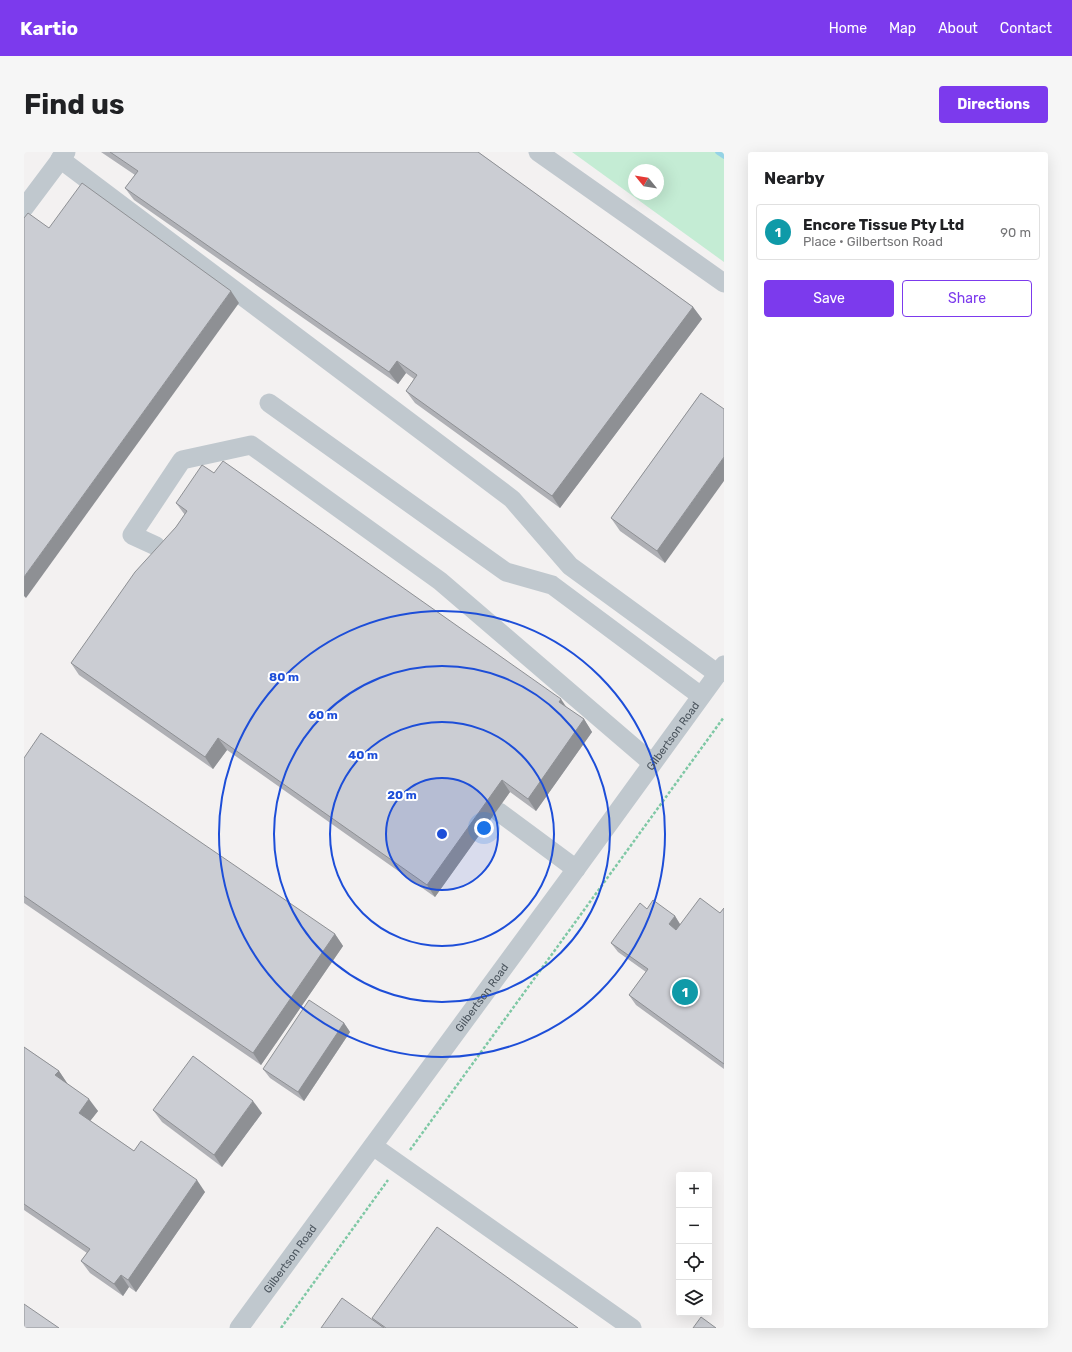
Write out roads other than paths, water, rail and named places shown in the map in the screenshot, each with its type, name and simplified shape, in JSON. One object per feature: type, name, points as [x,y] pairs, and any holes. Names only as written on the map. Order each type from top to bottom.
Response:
[{"type":"street","points":[[538,152],[724,283]]},
{"type":"street","points":[[24,208],[63,156],[512,499],[570,566],[721,670]]},
{"type":"street","points":[[269,403],[506,572],[552,585],[701,696]]},
{"type":"street","points":[[156,546],[132,534],[182,460],[251,445],[440,581],[652,763]]},
{"type":"street","name":"Gilbertson Road","points":[[239,1328],[721,670]]},
{"type":"street","points":[[499,812],[576,869]]},
{"type":"street","points":[[373,1146],[632,1328]]},
{"type":"waterway","points":[[718,152],[724,156]]},
{"type":"place","name":"Encore Tissue Pty Ltd","points":[[685,992]]}]
